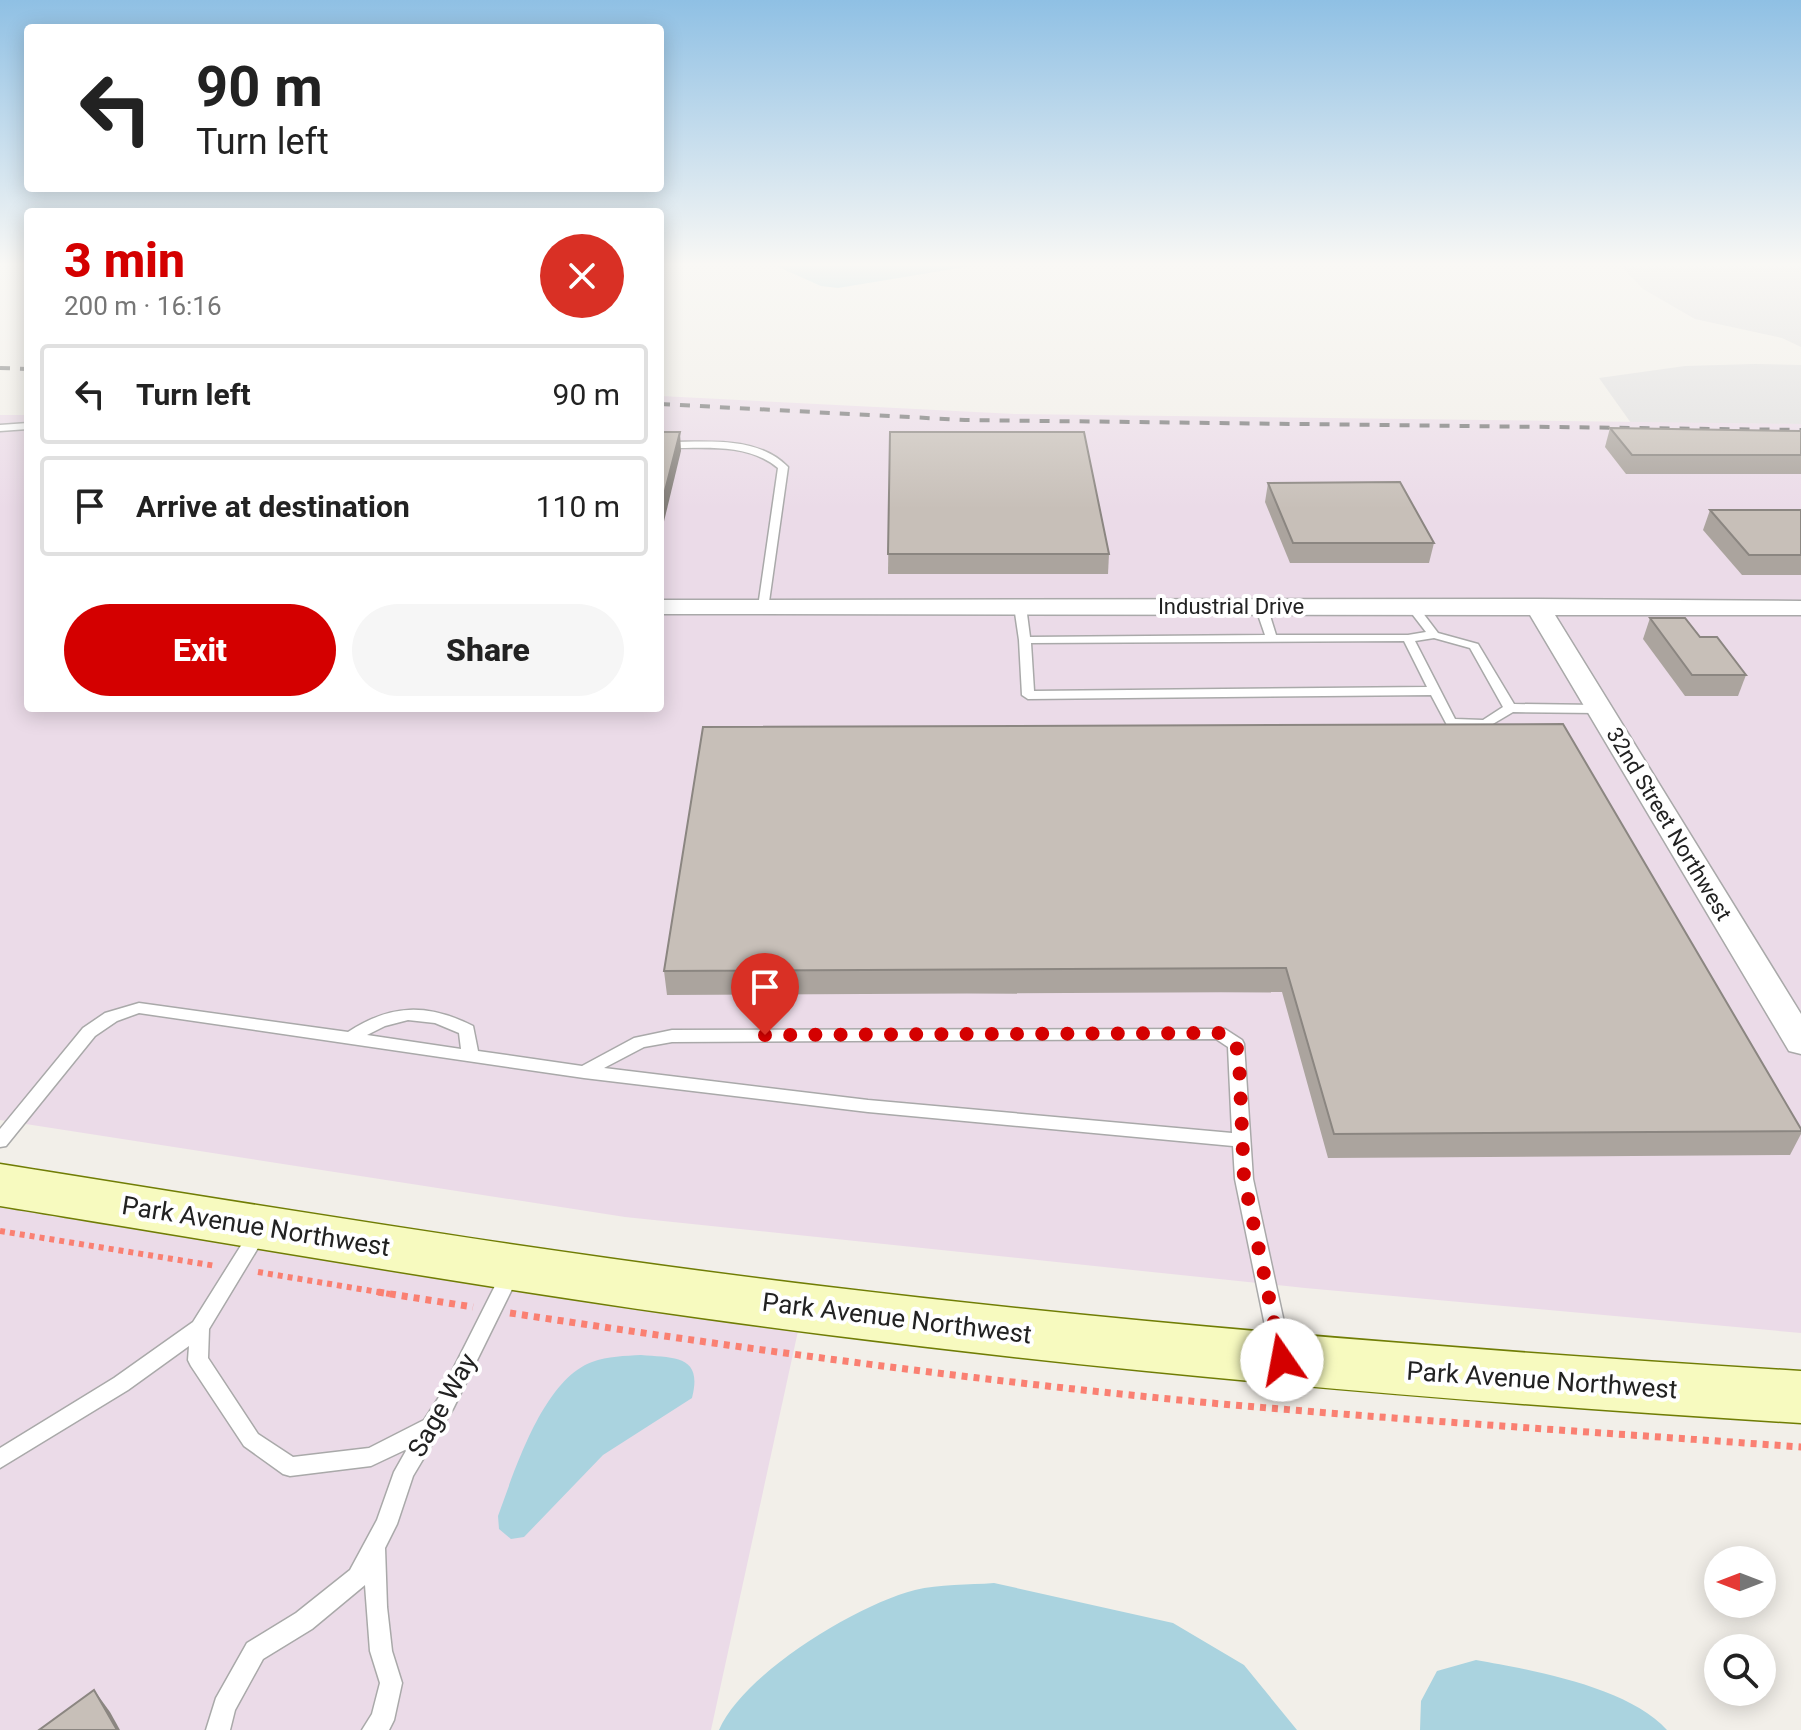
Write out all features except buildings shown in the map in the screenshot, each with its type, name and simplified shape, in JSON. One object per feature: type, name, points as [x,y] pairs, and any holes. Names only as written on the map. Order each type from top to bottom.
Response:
[{"type":"street","name":"32nd Street Northwest","points":[[1537,606],[1801,1042]]},
{"type":"street","name":"Industrial Drive","points":[[664,607],[1801,608]]},
{"type":"street","name":"Park Avenue Northwest","points":[[0,1185],[514,1266],[825,1311],[1282,1360],[1519,1381],[1801,1397]]},
{"type":"lane","points":[[0,428],[24,426]]},
{"type":"lane","points":[[664,445],[750,449],[772,454],[783,467],[764,607]]},
{"type":"lane","points":[[1020,606],[1028,695],[1435,691]]},
{"type":"lane","points":[[1261,606],[1272,639]]},
{"type":"lane","points":[[1412,606],[1434,635]]},
{"type":"lane","points":[[1025,640],[1408,638],[1434,635],[1474,646],[1510,708]]},
{"type":"lane","points":[[1408,638],[1451,722],[1486,724],[1510,708],[1599,709]]},
{"type":"lane","points":[[0,1141],[89,1032],[111,1017],[139,1008],[584,1072],[868,1106],[1241,1140]]},
{"type":"lane","points":[[351,1038],[369,1025],[394,1014],[447,1018],[467,1030],[470,1055]]},
{"type":"lane","points":[[584,1072],[640,1042],[672,1036],[1219,1033],[1236,1044],[1239,1059],[1244,1179],[1282,1360]]},
{"type":"lane","points":[[0,1459],[121,1384],[200,1328],[262,1227]]},
{"type":"lane","name":"Sage Way","points":[[218,1730],[224,1706],[255,1651],[304,1621],[358,1577],[375,1546],[404,1472],[432,1427],[514,1266]]},
{"type":"lane","points":[[200,1328],[198,1360],[251,1440],[290,1467],[371,1457],[432,1427]]},
{"type":"lane","name":"Sage Way","points":[[374,1730],[382,1720],[391,1683],[381,1651],[376,1607],[375,1546]]},
{"type":"shaded area","points":[[1801,365],[1801,424],[1631,423],[1599,378],[1685,366]]},
{"type":"shaded area","points":[[664,396],[1015,414],[1801,424],[1801,1333],[1305,1288],[625,1217],[0,1120],[0,415],[24,415],[24,712],[664,712]]},
{"type":"shaded area","points":[[0,1204],[798,1331],[711,1730],[0,1730]]},
{"type":"water","points":[[641,1355],[675,1359],[690,1366],[694,1384],[692,1398],[603,1455],[524,1537],[511,1539],[499,1529],[498,1516],[533,1428],[559,1387],[592,1362],[610,1357]]},
{"type":"water","points":[[994,1583],[1173,1623],[1244,1665],[1297,1730],[719,1730],[751,1687],[776,1665],[833,1626],[863,1610],[915,1590]]},
{"type":"water","points":[[1476,1660],[1551,1675],[1604,1692],[1629,1702],[1667,1730],[1420,1730],[1421,1701],[1437,1671]]},
{"type":"railway","points":[[0,368],[24,369]]},
{"type":"railway","points":[[664,404],[965,420],[1801,430]]},
{"type":"route","points":[[765,1035],[1219,1033],[1236,1044],[1239,1059],[1244,1179],[1282,1360]]}]
